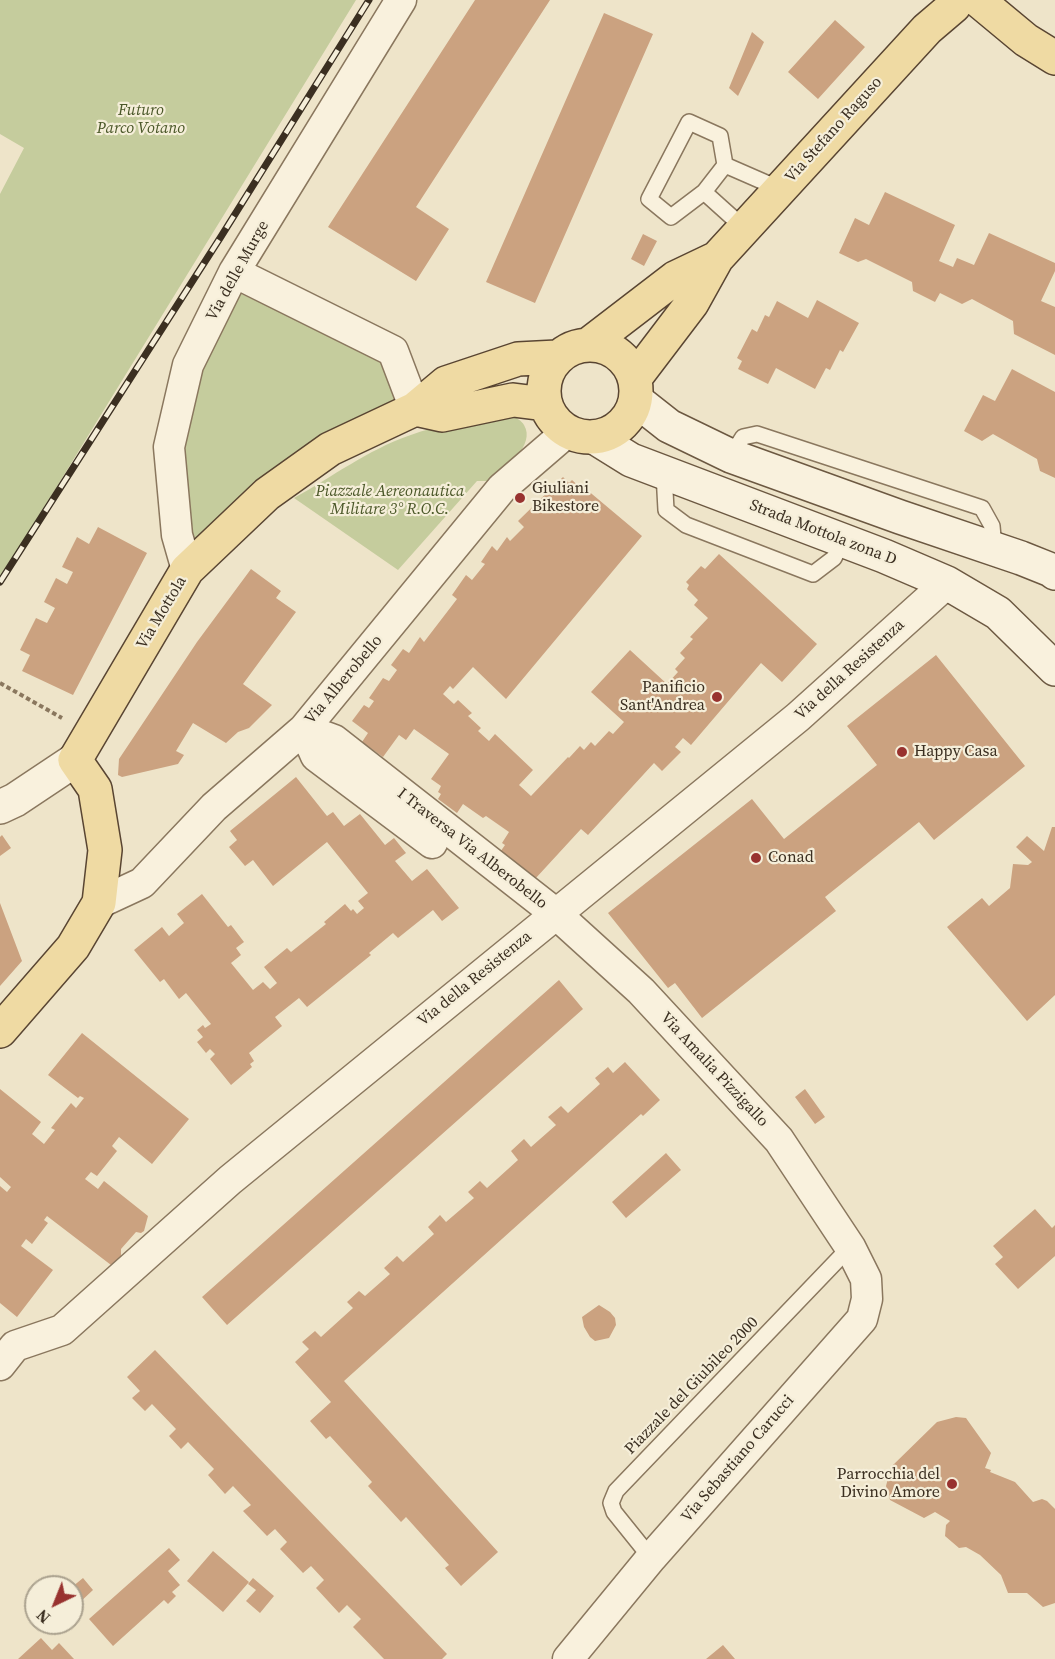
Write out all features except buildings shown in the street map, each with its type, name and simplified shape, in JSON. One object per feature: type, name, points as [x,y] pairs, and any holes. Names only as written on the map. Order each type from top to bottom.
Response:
[{"type":"main road","points":[[965,2],[1055,58]]},
{"type":"main road","name":"Via Stefano Raguso","points":[[717,258],[927,29],[965,2]]},
{"type":"main road","points":[[589,344],[675,278],[717,258]]},
{"type":"main road","points":[[717,258],[692,303],[635,389],[631,414],[621,426],[608,434],[580,434],[550,415],[545,404],[543,387],[548,371],[557,357],[578,345],[604,346],[618,353],[628,364],[635,389],[669,426],[731,456],[994,548],[1055,573]]},
{"type":"main road","name":"Via Mottola","points":[[0,807],[15,800],[75,760],[187,570],[267,494],[330,449],[415,409],[446,383],[518,359],[557,357]]},
{"type":"main road","points":[[415,409],[442,415],[513,400],[545,404]]},
{"type":"main road","name":"Strada Mottola zona D","points":[[580,434],[631,460],[843,540],[946,583],[998,613],[1050,655]]},
{"type":"main road","points":[[0,1031],[72,947],[99,903],[105,850],[95,789],[75,760]]},
{"type":"street","name":"Via delle Murge","points":[[187,570],[177,535],[170,447],[188,365],[234,272],[401,0]]},
{"type":"street","points":[[234,272],[393,351],[415,409]]},
{"type":"street","name":"Via Alberobello","points":[[99,903],[141,883],[214,807],[304,729],[502,488],[580,434]]},
{"type":"street","name":"Via della Resistenza","points":[[5,1348],[62,1330],[230,1180],[798,717],[946,583]]},
{"type":"street","name":"I Traversa Via Alberobello","points":[[304,729],[334,740],[555,914]]},
{"type":"street","name":"Via Amalia Pizzigallo","points":[[555,914],[641,991],[779,1140],[850,1247]]},
{"type":"street","name":"Via Sebastiano Carucci","points":[[568,1659],[651,1558],[862,1319],[867,1299],[866,1279],[850,1247]]},
{"type":"lane","points":[[689,122],[720,136],[725,165],[704,192],[671,217],[649,199],[689,122]]},
{"type":"lane","points":[[725,165],[780,189]]},
{"type":"lane","points":[[704,192],[744,228]]},
{"type":"lane","name":"Piazzale del Giubileo 2000","points":[[651,1558],[614,1512],[611,1503],[616,1491],[850,1247]]},
{"type":"path","points":[[0,683],[72,723]]},
{"type":"green space","name":"Futuro Parco Votano","points":[[0,0],[356,0],[0,579],[0,194],[24,148],[0,134]]},
{"type":"green space","points":[[235,291],[383,360],[402,402],[259,485],[194,540],[181,446],[201,370]]},
{"type":"green space","name":"Piazzale Aereonautica Militare 3° R.O.C.","points":[[513,415],[523,424],[527,433],[523,448],[493,481],[477,481],[398,570],[294,498],[364,456],[408,436],[447,425]]},
{"type":"railway","points":[[0,582],[369,0]]},
{"type":"place","name":"Giuliani Bikestore","points":[[520,498]]},
{"type":"place","name":"Panificio Sant'Andrea","points":[[717,697]]},
{"type":"place","name":"Happy Casa","points":[[902,752]]},
{"type":"place","name":"Conad","points":[[756,858]]},
{"type":"place","name":"Parrocchia del Divino Amore","points":[[952,1484]]}]
